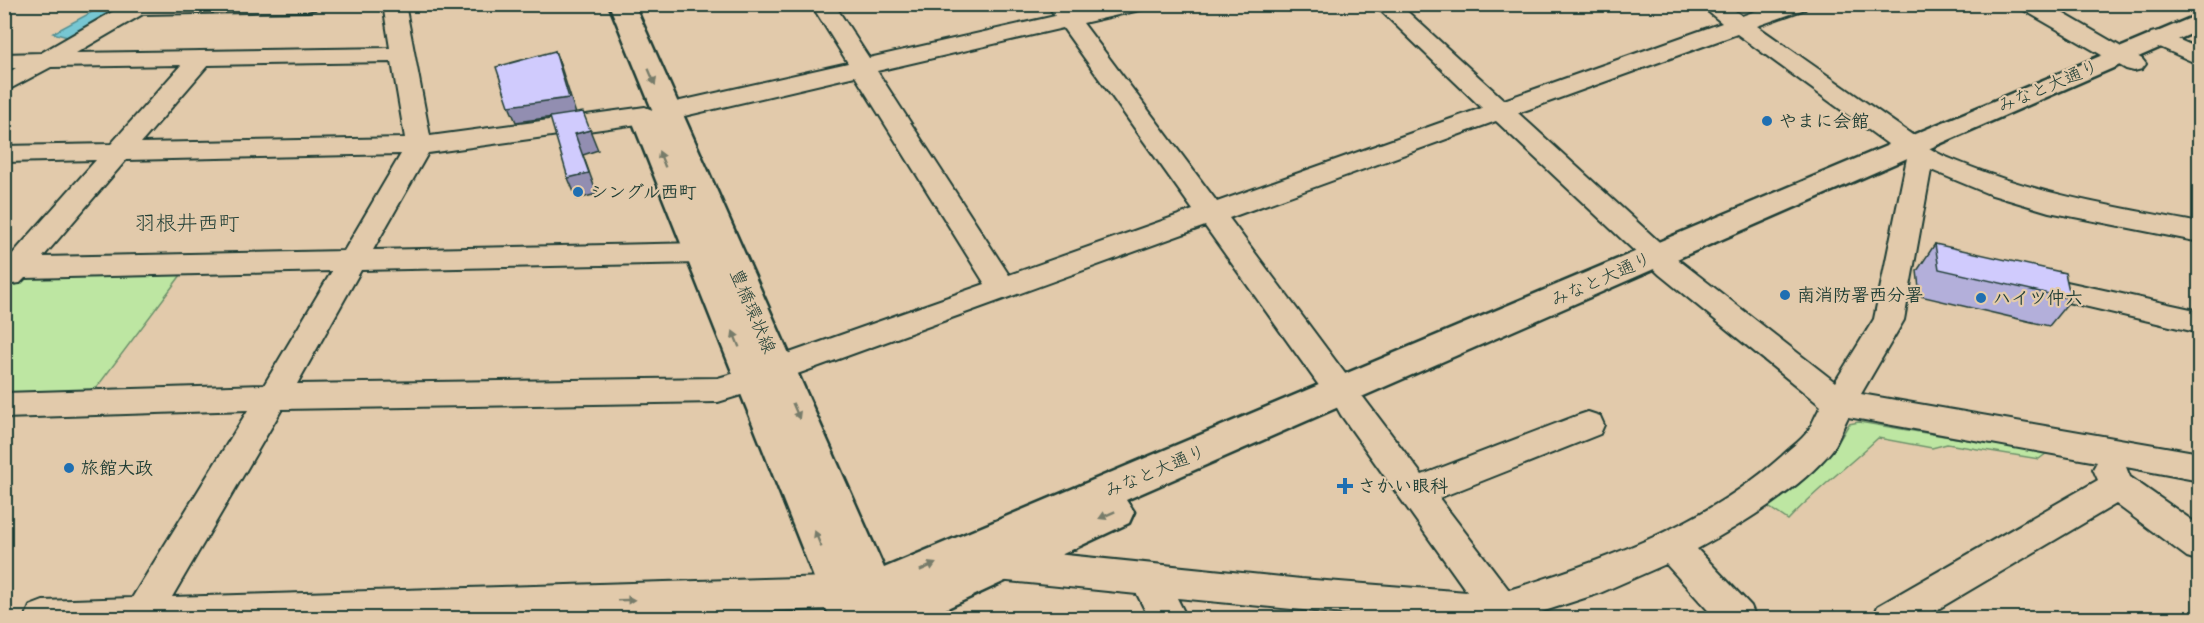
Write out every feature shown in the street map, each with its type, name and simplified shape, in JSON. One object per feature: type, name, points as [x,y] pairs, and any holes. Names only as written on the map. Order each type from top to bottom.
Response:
[{"type":"main road","name":"豊橋環状線","points":[[599,4],[656,114],[865,610]]},
{"type":"main road","name":"豊橋環状線","points":[[621,4],[701,253],[766,375]]},
{"type":"main road","name":"みなと大通り","points":[[865,610],[1915,150],[2127,60],[2183,45],[2199,21]]},
{"type":"main road","name":"みなと大通り","points":[[865,610],[998,564],[1347,399]]},
{"type":"street","points":[[4,85],[141,6],[307,4]]},
{"type":"street","points":[[141,617],[354,260],[418,146],[394,4]]},
{"type":"street","points":[[822,4],[1003,289]]},
{"type":"street","points":[[4,154],[418,146],[656,114],[862,68],[1064,12],[1136,4]]},
{"type":"street","points":[[1385,4],[1663,262],[1839,403],[2199,467]]},
{"type":"street","points":[[1710,4],[1915,150],[1999,188],[2049,203],[2199,233]]},
{"type":"street","points":[[4,406],[273,397],[718,390],[766,375],[1797,4]]},
{"type":"street","points":[[2030,4],[2127,60]]},
{"type":"street","points":[[1064,12],[1501,609]]},
{"type":"street","points":[[4,61],[401,55]]},
{"type":"street","points":[[9,272],[200,59]]},
{"type":"street","points":[[998,564],[1155,578],[1436,613],[1501,609],[1587,582],[1671,545],[1727,516],[1782,476],[1820,441],[1839,403],[1889,320],[1912,257],[1915,150]]},
{"type":"street","points":[[9,272],[354,260],[701,253]]},
{"type":"street","points":[[2004,278],[2199,322]]},
{"type":"street","points":[[1416,492],[1588,425]]},
{"type":"street","points":[[2102,450],[2117,486],[2199,546]]},
{"type":"street","points":[[1891,618],[2117,486]]},
{"type":"street","points":[[1671,545],[1738,618]]},
{"type":"street","points":[[1155,578],[1156,597],[1169,618]]},
{"type":"street","name":"みなと大通り","points":[[62,618],[865,610]]},
{"type":"green space","points":[[180,272],[181,275],[97,387],[85,395],[5,397],[5,291],[17,276]]},
{"type":"green space","points":[[1859,422],[2047,453],[2039,459],[1947,444],[1932,448],[1878,438],[1788,520],[1767,506],[1834,449],[1849,424]]},
{"type":"water","points":[[105,5],[130,5],[71,38],[53,33]]},
{"type":"building","points":[[555,51],[569,98],[509,106],[496,67]]},
{"type":"building","points":[[583,112],[590,130],[575,134],[589,173],[568,178],[550,117]]},
{"type":"building","points":[[1935,244],[2065,273],[2071,299],[1939,269]]},
{"type":"place","name":"やまに会館","points":[[1767,121]]},
{"type":"place","name":"シングル西町","points":[[578,192]]},
{"type":"place","name":"南消防署西分署","points":[[1785,295]]},
{"type":"place","name":"ハイツ仲六","points":[[1981,298]]},
{"type":"place","name":"旅館大政","points":[[69,468]]},
{"type":"place","name":"さかい眼科","points":[[1345,486]]},
{"type":"district","name":"羽根井西町","points":[[187,223]]}]
